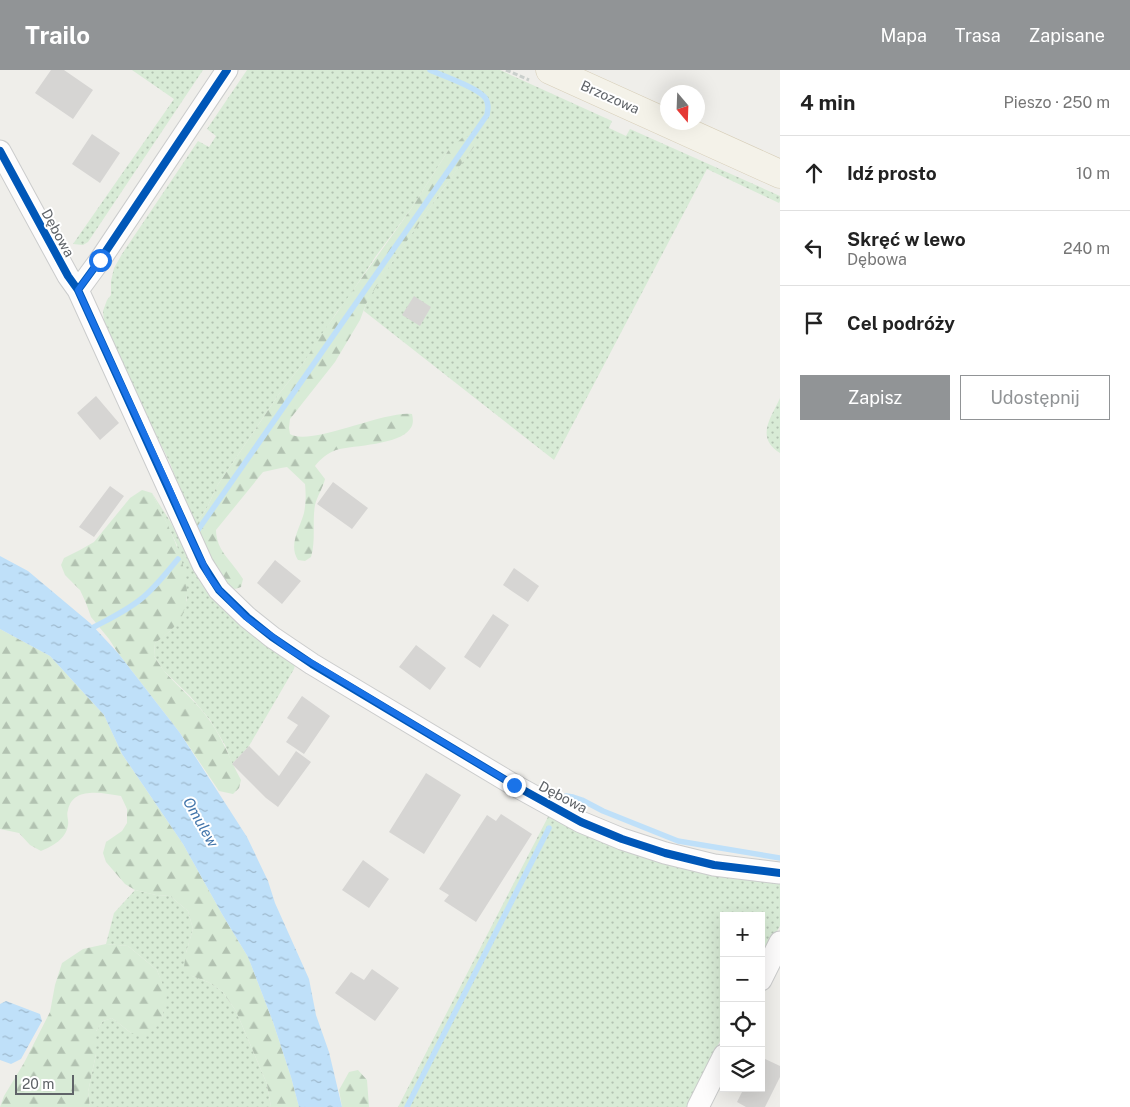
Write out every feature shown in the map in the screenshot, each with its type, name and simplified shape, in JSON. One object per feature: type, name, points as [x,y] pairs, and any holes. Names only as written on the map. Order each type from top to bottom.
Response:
[{"type":"main road","name":"Brzozowa","points":[[550,70],[780,174]]},
{"type":"street","points":[[78,290],[227,70]]},
{"type":"street","name":"Dębowa","points":[[0,151],[68,276],[78,290],[203,565],[219,590],[247,618],[312,664],[514,785],[582,822],[665,854],[714,865],[780,873]]},
{"type":"street","points":[[765,972],[780,942]]},
{"type":"street","points":[[698,1107],[720,1063]]},
{"type":"green space","points":[[132,70],[203,70],[88,242],[83,245],[73,244],[174,99]]},
{"type":"green space","points":[[247,70],[500,70],[612,121],[609,128],[626,136],[630,129],[780,196],[780,201],[779,203],[707,169],[554,460],[364,311],[377,283],[474,147],[448,151],[411,209],[376,256],[304,362],[279,394],[217,486],[207,508],[199,519],[198,530],[193,524],[170,463],[127,376],[104,322],[103,311],[111,295],[111,281],[114,268],[122,254],[198,141],[209,147],[216,136],[207,129]]},
{"type":"green space","points":[[470,136],[474,141],[474,147],[380,280],[366,304],[360,320],[335,362],[290,419],[289,428],[290,434],[300,437],[313,436],[400,414],[412,414],[413,422],[411,427],[404,434],[387,441],[336,450],[324,456],[317,463],[315,466],[325,479],[315,505],[311,557],[305,561],[298,560],[295,554],[294,542],[305,509],[305,484],[287,467],[263,472],[216,530],[222,550],[243,579],[241,587],[235,589],[226,587],[199,538],[197,524],[199,519],[207,508],[217,486],[279,394],[304,362],[321,335],[411,209],[448,151],[463,137]]},
{"type":"green space","points":[[780,398],[780,453],[772,447],[768,440],[767,427]]},
{"type":"green space","points":[[142,490],[152,493],[166,521],[179,553],[187,586],[186,602],[182,616],[170,631],[155,643],[154,656],[165,672],[205,714],[215,728],[241,780],[239,788],[233,794],[219,791],[180,733],[91,617],[80,590],[65,575],[61,565],[64,558],[94,542],[130,498]]},
{"type":"green space","points":[[152,493],[170,521],[194,568],[295,665],[249,746],[232,764],[225,745],[210,720],[190,696],[164,671],[154,656],[155,643],[170,631],[181,617],[187,599],[177,545]]},
{"type":"green space","points":[[0,629],[50,656],[104,715],[122,754],[183,844],[248,957],[273,1022],[299,1107],[271,1107],[267,1084],[236,1011],[222,991],[208,982],[192,976],[184,967],[193,929],[188,911],[170,896],[135,890],[125,884],[106,862],[103,853],[106,842],[122,831],[127,823],[127,809],[121,796],[90,793],[76,797],[71,802],[68,810],[68,825],[65,834],[54,844],[41,851],[30,845],[19,833],[0,829]]},
{"type":"green space","points":[[549,815],[780,883],[780,926],[765,952],[765,912],[720,912],[720,1041],[687,1107],[398,1107]]},
{"type":"green space","points":[[135,890],[170,896],[188,911],[193,929],[186,953],[192,976],[208,982],[222,991],[236,1011],[267,1084],[271,1107],[90,1107],[88,1092],[96,1054],[96,1031],[103,1021],[112,1018],[131,1033],[162,1018],[166,995],[157,970],[128,946],[106,944],[114,913]]},
{"type":"green space","points":[[106,944],[128,946],[157,970],[167,995],[162,1018],[154,1030],[143,1035],[131,1033],[112,1018],[103,1021],[96,1031],[96,1054],[88,1092],[90,1107],[0,1107],[4,1096],[24,1063],[50,1012],[55,985],[62,963],[83,949]]},
{"type":"green space","points":[[358,1070],[367,1080],[369,1107],[342,1107],[339,1090],[349,1072]]},
{"type":"water","name":"Omulew","points":[[0,556],[28,571],[90,623],[118,653],[180,733],[247,837],[268,881],[275,903],[309,979],[316,1015],[329,1052],[342,1107],[299,1107],[273,1022],[248,957],[183,844],[122,754],[104,715],[50,656],[0,629]]},
{"type":"water","points":[[6,1001],[40,1014],[42,1021],[21,1059],[11,1064],[0,1060],[0,1004]]},
{"type":"building","points":[[51,70],[64,70],[93,90],[73,119],[35,93]]},
{"type":"building","points":[[92,134],[120,153],[100,183],[72,164]]},
{"type":"building","points":[[414,296],[431,307],[420,326],[402,315]]},
{"type":"building","points":[[96,396],[119,423],[100,440],[77,413]]},
{"type":"building","points":[[333,482],[368,508],[352,529],[317,504]]},
{"type":"building","points":[[110,486],[124,496],[94,537],[79,527]]},
{"type":"building","points":[[275,560],[301,581],[282,604],[257,583]]},
{"type":"building","points":[[514,568],[539,586],[528,602],[503,585]]},
{"type":"building","points":[[493,614],[509,625],[480,668],[464,657]]},
{"type":"building","points":[[416,645],[446,668],[430,690],[399,667]]},
{"type":"building","points":[[302,696],[330,716],[304,754],[286,742],[298,725],[287,718]]},
{"type":"building","points":[[249,746],[279,776],[296,751],[311,762],[278,807],[266,798],[232,764]]},
{"type":"building","points":[[426,773],[461,795],[424,854],[389,832]]},
{"type":"building","points":[[501,814],[532,834],[476,922],[444,901],[449,895],[439,889],[487,815],[496,821]]},
{"type":"building","points":[[363,860],[389,879],[369,908],[342,890]]},
{"type":"building","points":[[372,969],[399,988],[375,1021],[335,993],[351,972],[364,980]]},
{"type":"building","points":[[765,1059],[780,1066],[780,1077],[765,1107],[746,1107],[737,1102],[742,1092],[765,1092]]},
{"type":"waterway","points":[[198,530],[487,115],[488,103],[477,91],[430,70]]},
{"type":"waterway","points":[[94,627],[141,599],[156,585],[178,559]]},
{"type":"waterway","points":[[563,799],[566,796],[582,800],[603,811],[678,841],[780,858]]},
{"type":"waterway","points":[[407,1107],[549,828]]},
{"type":"cycle path","points":[[78,290],[227,70]]},
{"type":"cycle path","points":[[0,151],[68,276],[78,290],[203,565],[219,590],[247,617],[272,637],[312,664],[514,785],[581,822],[622,839],[665,853],[714,865],[780,873]]},
{"type":"route","points":[[100,260],[78,290],[191,539],[209,576],[219,590],[247,618],[292,651],[514,785]]}]
